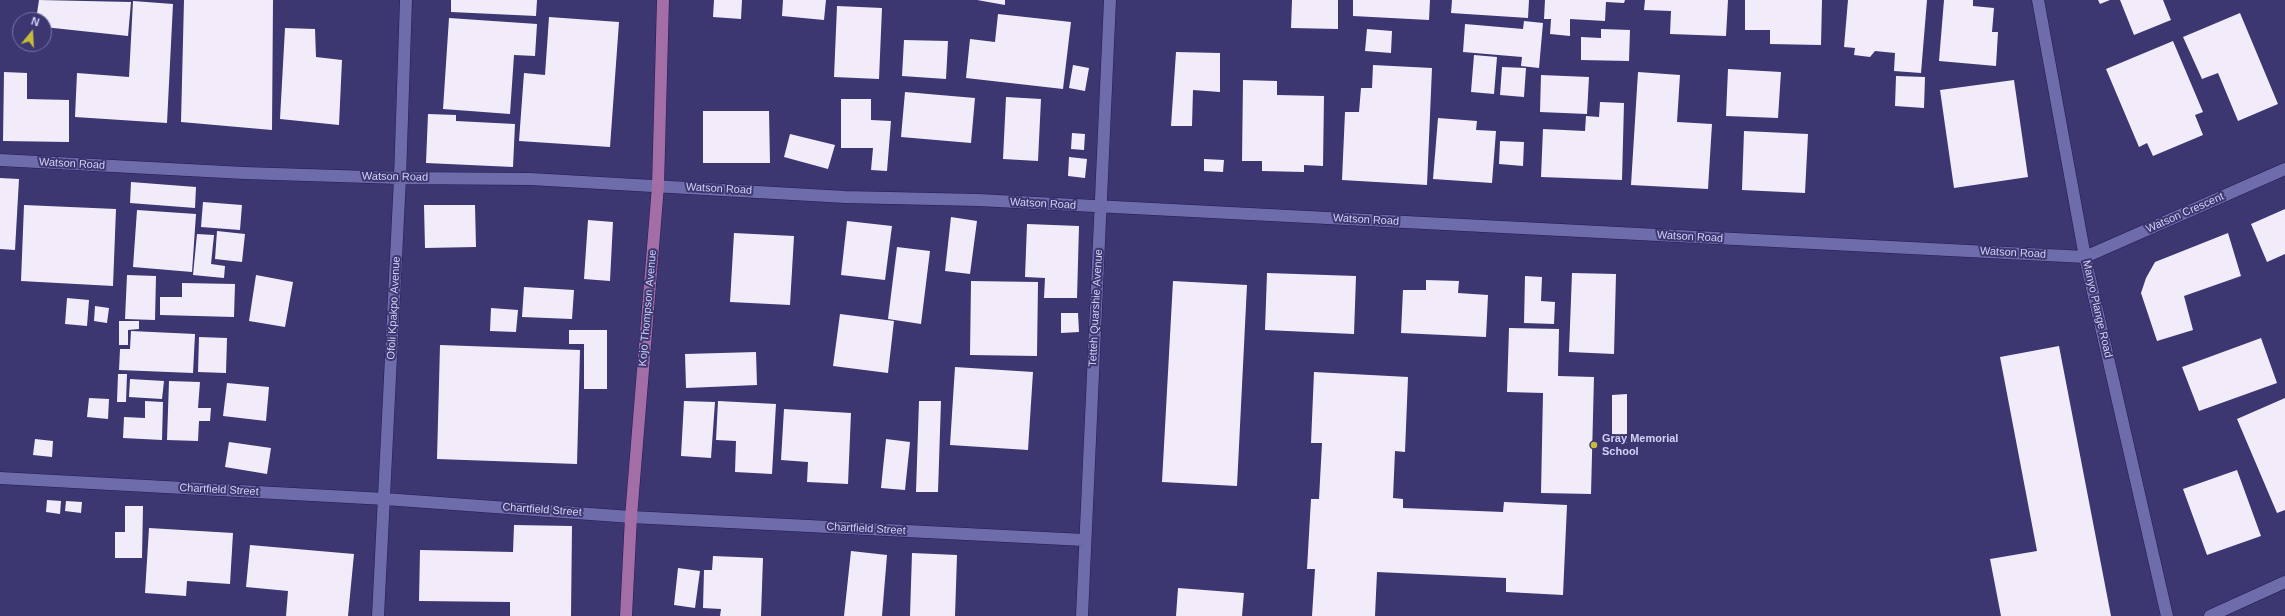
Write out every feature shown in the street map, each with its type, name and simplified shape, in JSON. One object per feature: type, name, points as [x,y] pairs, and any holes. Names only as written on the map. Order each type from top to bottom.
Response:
[{"type":"main road","name":"Kojo Thompson Avenue","points":[[626,616],[631,517],[658,186],[663,0]]},
{"type":"street","name":"Ofoli Kpakpo Avenue","points":[[378,616],[400,178],[406,0]]},
{"type":"street","name":"Tetteh Quarshie Avenue","points":[[1082,616],[1084,540],[1110,0]]},
{"type":"street","name":"Manyo Plange Road","points":[[2038,0],[2085,257],[2167,616]]},
{"type":"street","name":"Watson Road","points":[[0,160],[244,173],[400,178],[530,179],[845,197],[978,200],[2085,257]]},
{"type":"street","name":"Watson Crescent","points":[[2085,257],[2285,169]]},
{"type":"street","name":"Chartfield Street","points":[[0,478],[385,499],[631,517],[1084,540]]},
{"type":"street","points":[[2210,616],[2285,582]]},
{"type":"building","points":[[39,0],[131,2],[128,36],[52,28],[52,12],[37,12]]},
{"type":"building","points":[[184,0],[273,0],[272,130],[181,122]]},
{"type":"building","points":[[451,0],[537,0],[536,16],[451,12]]},
{"type":"building","points":[[714,0],[742,0],[741,19],[713,17]]},
{"type":"building","points":[[783,0],[826,0],[824,20],[782,16]]},
{"type":"building","points":[[977,0],[1005,0],[1005,5]]},
{"type":"building","points":[[1292,0],[1338,0],[1338,29],[1291,28]]},
{"type":"building","points":[[1353,0],[1430,0],[1429,20],[1353,16]]},
{"type":"building","points":[[1452,0],[1529,0],[1528,18],[1451,13]]},
{"type":"building","points":[[1545,0],[1625,0],[1624,3],[1606,2],[1605,21],[1570,19],[1570,36],[1550,34],[1551,19],[1544,19]]},
{"type":"building","points":[[1645,0],[1728,0],[1726,36],[1670,34],[1671,11],[1644,10]]},
{"type":"building","points":[[1745,0],[1822,0],[1821,45],[1770,44],[1770,30],[1745,30]]},
{"type":"building","points":[[1848,0],[1927,0],[1921,73],[1894,71],[1895,53],[1875,51],[1870,57],[1854,55],[1855,48],[1844,47]]},
{"type":"building","points":[[1944,0],[1973,0],[1973,6],[1994,8],[1992,32],[1998,32],[1996,66],[1939,61]]},
{"type":"building","points":[[2098,0],[2110,0],[2100,4]]},
{"type":"building","points":[[2120,0],[2163,0],[2171,20],[2134,35]]},
{"type":"building","points":[[133,1],[173,4],[167,123],[75,117],[77,73],[129,77]]},
{"type":"building","points":[[837,6],[882,8],[879,79],[834,77]]},
{"type":"building","points":[[2240,13],[2278,104],[2238,121],[2218,73],[2202,79],[2183,37]]},
{"type":"building","points":[[998,14],[1071,22],[1063,89],[966,78],[970,39],[995,42]]},
{"type":"building","points":[[549,17],[619,22],[610,147],[519,141],[524,73],[545,75]]},
{"type":"building","points":[[449,18],[537,24],[535,56],[514,55],[510,114],[443,109]]},
{"type":"building","points":[[1524,21],[1543,23],[1539,68],[1521,66],[1522,57],[1463,52],[1465,24],[1523,29]]},
{"type":"building","points":[[285,28],[315,29],[316,57],[342,60],[339,125],[280,119]]},
{"type":"building","points":[[1367,29],[1392,31],[1391,53],[1365,51]]},
{"type":"building","points":[[1601,29],[1630,30],[1629,61],[1581,60],[1581,37],[1601,38]]},
{"type":"building","points":[[904,40],[948,41],[946,79],[902,76]]},
{"type":"building","points":[[2173,41],[2203,112],[2195,115],[2203,135],[2153,156],[2147,143],[2139,147],[2106,69]]},
{"type":"building","points":[[1176,52],[1220,53],[1220,92],[1193,90],[1192,126],[1171,126]]},
{"type":"building","points":[[1474,55],[1497,57],[1494,94],[1471,92]]},
{"type":"building","points":[[1073,65],[1089,68],[1085,91],[1069,88]]},
{"type":"building","points":[[1373,65],[1432,68],[1427,185],[1342,180],[1345,112],[1359,112],[1361,88],[1372,88]]},
{"type":"building","points":[[1502,67],[1526,68],[1524,97],[1500,95]]},
{"type":"building","points":[[1728,69],[1781,72],[1778,118],[1726,116]]},
{"type":"building","points":[[4,72],[27,73],[27,99],[69,100],[69,142],[3,141]]},
{"type":"building","points":[[1638,72],[1680,75],[1677,122],[1712,124],[1708,189],[1631,185]]},
{"type":"building","points":[[1541,75],[1589,77],[1587,114],[1540,112]]},
{"type":"building","points":[[1896,76],[1925,77],[1924,108],[1895,106]]},
{"type":"building","points":[[1243,80],[1277,81],[1277,95],[1324,96],[1323,166],[1304,165],[1304,172],[1262,171],[1262,161],[1242,161]]},
{"type":"building","points":[[2014,80],[2028,177],[1954,188],[1940,90]]},
{"type":"building","points":[[905,92],[975,98],[971,143],[901,137]]},
{"type":"building","points":[[1006,97],[1041,99],[1038,161],[1003,159]]},
{"type":"building","points":[[841,99],[871,99],[871,120],[891,121],[887,171],[871,170],[873,148],[841,148]]},
{"type":"building","points":[[1600,102],[1624,103],[1622,180],[1541,177],[1543,129],[1585,131],[1586,116],[1599,117]]},
{"type":"building","points":[[703,111],[769,111],[770,163],[703,163]]},
{"type":"building","points":[[428,114],[456,115],[456,121],[515,124],[513,167],[426,163]]},
{"type":"building","points":[[1438,118],[1477,121],[1476,130],[1496,131],[1492,183],[1433,179]]},
{"type":"building","points":[[1744,131],[1808,134],[1805,193],[1742,190]]},
{"type":"building","points":[[1072,133],[1085,134],[1084,150],[1071,149]]},
{"type":"building","points":[[790,134],[835,145],[828,169],[784,157]]},
{"type":"building","points":[[1500,141],[1524,142],[1523,166],[1499,164]]},
{"type":"building","points":[[1069,157],[1087,159],[1085,178],[1068,176]]},
{"type":"building","points":[[1204,159],[1224,160],[1223,172],[1204,171]]},
{"type":"building","points":[[0,178],[19,179],[15,250],[0,249]]},
{"type":"building","points":[[131,182],[196,187],[195,208],[130,203]]},
{"type":"building","points":[[203,202],[242,205],[240,230],[201,227]]},
{"type":"building","points":[[24,205],[116,209],[113,286],[21,281]]},
{"type":"building","points":[[424,205],[475,205],[476,247],[425,248]]},
{"type":"building","points":[[2285,209],[2285,254],[2267,262],[2251,224]]},
{"type":"building","points":[[137,210],[196,214],[192,272],[133,267]]},
{"type":"building","points":[[951,217],[977,221],[970,274],[945,271]]},
{"type":"building","points":[[588,220],[613,222],[610,281],[584,279]]},
{"type":"building","points":[[847,221],[892,226],[885,280],[841,275]]},
{"type":"building","points":[[1027,224],[1079,226],[1077,298],[1044,298],[1045,278],[1025,277]]},
{"type":"building","points":[[217,231],[245,234],[242,262],[215,259]]},
{"type":"building","points":[[734,233],[794,236],[790,305],[730,302]]},
{"type":"building","points":[[2228,233],[2241,276],[2184,296],[2193,330],[2157,341],[2141,293],[2146,278],[2155,262]]},
{"type":"building","points":[[197,234],[214,235],[211,264],[225,266],[224,278],[193,275]]},
{"type":"building","points":[[897,247],[930,251],[921,324],[888,319]]},
{"type":"building","points":[[1267,273],[1356,276],[1354,334],[1265,330]]},
{"type":"building","points":[[1572,273],[1616,274],[1614,354],[1569,352]]},
{"type":"building","points":[[127,275],[156,276],[155,320],[125,319]]},
{"type":"building","points":[[256,275],[293,282],[285,327],[249,321]]},
{"type":"building","points":[[1525,276],[1542,277],[1541,301],[1555,302],[1554,324],[1524,323]]},
{"type":"building","points":[[1426,280],[1459,281],[1458,293],[1488,295],[1486,337],[1401,333],[1403,290],[1426,290]]},
{"type":"building","points":[[971,281],[1038,282],[1037,356],[970,355]]},
{"type":"building","points":[[1173,281],[1247,285],[1237,486],[1162,482]]},
{"type":"building","points":[[182,283],[235,284],[234,317],[160,315],[160,297],[182,297]]},
{"type":"building","points":[[524,287],[574,290],[572,319],[522,317]]},
{"type":"building","points":[[67,298],[89,300],[87,326],[65,324]]},
{"type":"building","points":[[95,306],[109,308],[107,323],[94,321]]},
{"type":"building","points":[[491,308],[518,310],[516,332],[490,331]]},
{"type":"building","points":[[1061,313],[1078,313],[1079,332],[1061,333]]},
{"type":"building","points":[[840,314],[894,321],[888,373],[833,366]]},
{"type":"building","points":[[119,321],[139,321],[139,329],[128,330],[128,345],[119,345]]},
{"type":"building","points":[[1509,328],[1559,329],[1558,376],[1594,377],[1591,494],[1541,493],[1543,393],[1507,392]]},
{"type":"building","points":[[569,330],[607,330],[607,389],[584,389],[584,344],[569,344]]},
{"type":"building","points":[[131,331],[195,334],[193,373],[119,370],[120,349],[130,349]]},
{"type":"building","points":[[199,337],[227,338],[226,373],[198,372]]},
{"type":"building","points":[[2261,338],[2277,383],[2199,411],[2182,367]]},
{"type":"building","points":[[440,345],[580,350],[577,464],[437,459]]},
{"type":"building","points":[[2059,346],[2111,616],[2001,616],[1990,559],[2037,551],[2000,357]]},
{"type":"building","points":[[756,352],[757,385],[686,388],[685,354]]},
{"type":"building","points":[[955,367],[1033,372],[1028,450],[950,445]]},
{"type":"building","points":[[1314,372],[1408,377],[1405,452],[1395,451],[1393,498],[1403,499],[1403,508],[1503,512],[1504,502],[1567,505],[1563,595],[1506,592],[1506,578],[1377,572],[1375,616],[1312,616],[1315,569],[1307,569],[1311,499],[1319,499],[1322,443],[1311,443]]},
{"type":"building","points":[[118,374],[127,374],[126,402],[117,402]]},
{"type":"building","points":[[130,379],[164,381],[162,399],[129,397]]},
{"type":"building","points":[[169,381],[200,382],[198,408],[211,408],[210,421],[199,421],[198,441],[167,440]]},
{"type":"building","points":[[227,383],[269,387],[266,421],[223,416]]},
{"type":"building","points":[[1627,394],[1627,443],[1612,443],[1612,395]]},
{"type":"building","points":[[89,398],[109,399],[108,419],[87,417]]},
{"type":"building","points":[[2285,398],[2285,510],[2277,513],[2237,419]]},
{"type":"building","points":[[145,401],[163,402],[162,440],[123,438],[124,417],[145,418]]},
{"type":"building","points":[[684,401],[715,402],[711,458],[681,456]]},
{"type":"building","points":[[718,401],[776,404],[772,474],[735,472],[736,441],[716,440]]},
{"type":"building","points":[[919,401],[941,401],[938,492],[916,492]]},
{"type":"building","points":[[784,409],[851,413],[848,484],[807,482],[808,462],[781,460]]},
{"type":"building","points":[[35,439],[53,441],[52,457],[33,455]]},
{"type":"building","points":[[886,439],[910,442],[905,490],[881,488]]},
{"type":"building","points":[[229,442],[271,448],[267,474],[225,467]]},
{"type":"building","points":[[2237,470],[2261,536],[2207,555],[2183,489]]},
{"type":"building","points":[[47,500],[61,501],[60,514],[46,512]]},
{"type":"building","points":[[66,501],[82,502],[81,513],[65,511]]},
{"type":"building","points":[[125,506],[143,506],[142,558],[115,558],[115,532],[125,532]]},
{"type":"building","points":[[514,525],[572,526],[571,616],[510,616],[510,602],[419,601],[420,550],[513,552]]},
{"type":"building","points":[[149,528],[233,533],[230,584],[187,581],[186,596],[145,593]]},
{"type":"building","points":[[250,545],[354,554],[348,616],[286,616],[288,591],[246,587]]},
{"type":"building","points":[[851,551],[887,555],[882,616],[844,616]]},
{"type":"building","points":[[912,553],[957,555],[955,616],[910,616]]},
{"type":"building","points":[[713,556],[763,558],[761,616],[720,616],[721,609],[703,608],[704,570],[712,570]]},
{"type":"building","points":[[678,568],[700,571],[695,608],[674,605]]},
{"type":"building","points":[[1178,588],[1244,593],[1242,616],[1176,616]]},
{"type":"place","name":"Gray Memorial School","points":[[1594,445]]}]
